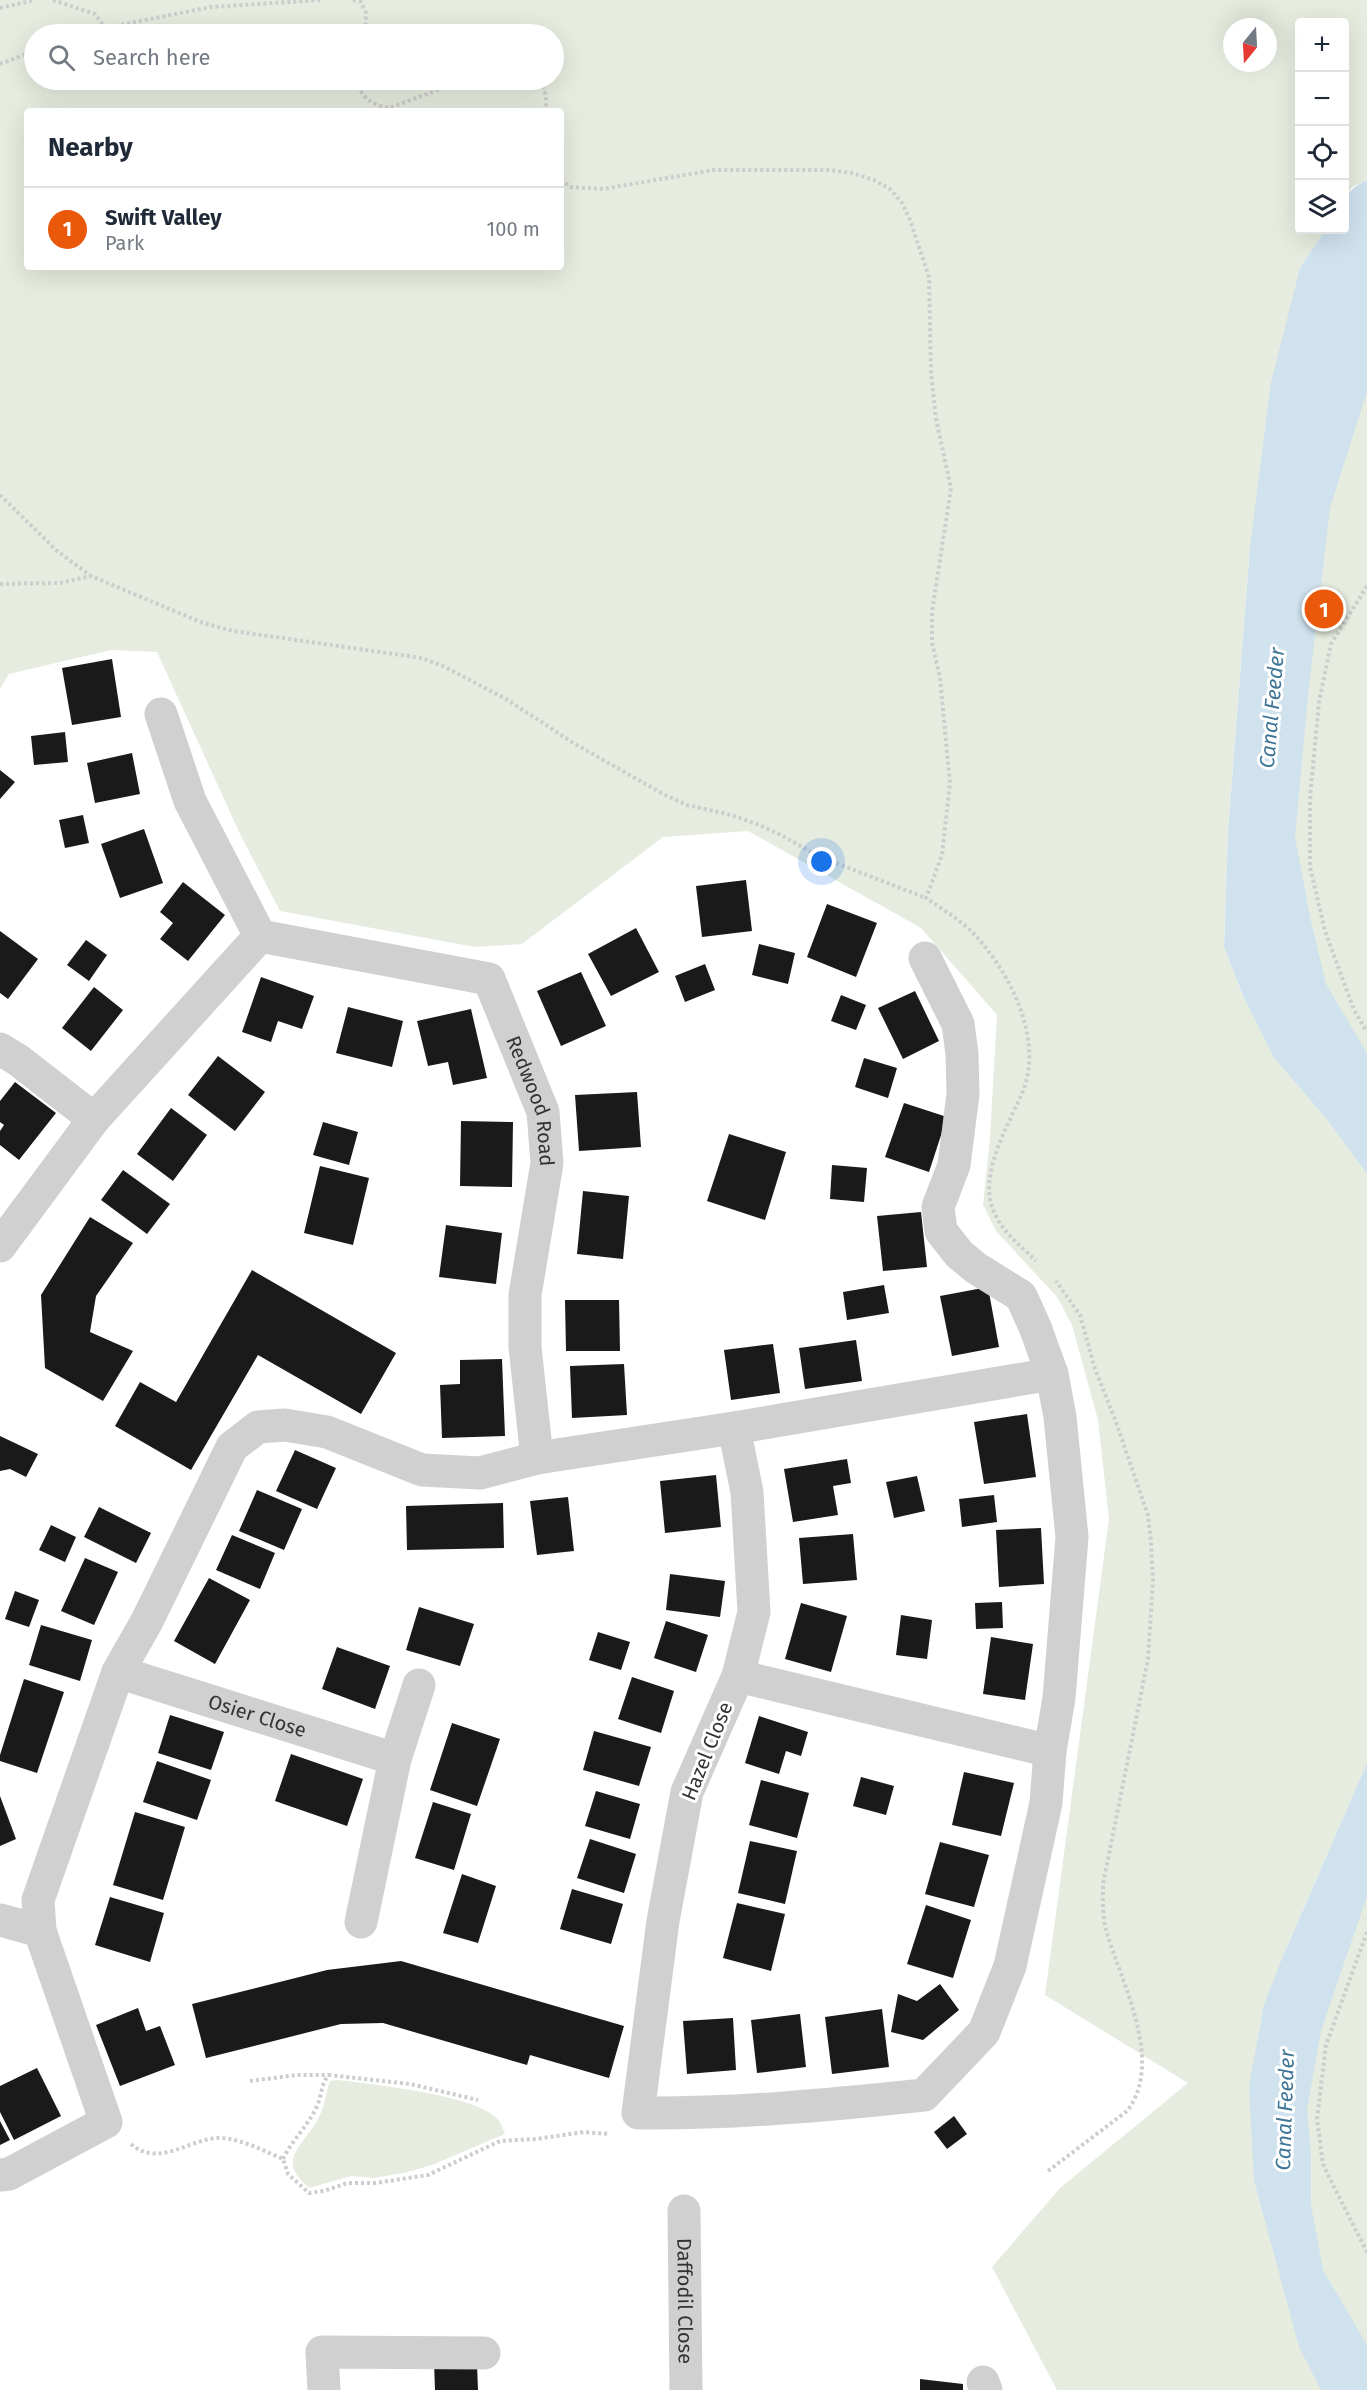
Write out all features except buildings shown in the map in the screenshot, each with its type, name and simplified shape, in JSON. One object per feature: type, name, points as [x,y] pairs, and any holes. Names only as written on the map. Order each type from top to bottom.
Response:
[{"type":"street","points":[[0,1246],[94,1119],[260,936],[190,801],[161,714]]},
{"type":"street","name":"Redwood Road","points":[[260,936],[489,979],[543,1112],[547,1163],[525,1295],[525,1347],[537,1458]]},
{"type":"street","points":[[738,1676],[1050,1751],[1059,1698],[1072,1537],[1060,1417],[1052,1374],[1021,1296],[976,1268],[959,1254],[941,1231],[938,1208],[954,1165],[962,1106],[962,1054],[958,1024],[925,958]]},
{"type":"street","points":[[0,1049],[18,1060],[94,1119]]},
{"type":"street","points":[[0,2175],[9,2174],[106,2122],[40,1931],[38,1900],[118,1672],[147,1621],[232,1447],[258,1428],[285,1425],[327,1432],[422,1470],[480,1473],[537,1458],[734,1428],[1052,1374]]},
{"type":"street","name":"Hazel Close","points":[[734,1428],[747,1492],[754,1612],[738,1676],[687,1792],[663,1921],[638,2112],[697,2114],[842,2104],[924,2095],[984,2032],[1010,1966],[1046,1803],[1050,1751]]},
{"type":"street","name":"Osier Close","points":[[118,1672],[395,1759]]},
{"type":"street","points":[[361,1922],[395,1759],[419,1685]]},
{"type":"street","points":[[0,1920],[40,1931]]},
{"type":"street","name":"Daffodil Close","points":[[684,2211],[686,2390]]},
{"type":"street","points":[[324,2390],[322,2352],[484,2353]]},
{"type":"path","points":[[0,8],[35,0]]},
{"type":"path","points":[[53,0],[95,14],[102,24]]},
{"type":"path","points":[[125,24],[211,7],[320,0]]},
{"type":"path","points":[[353,0],[361,2],[366,14],[366,24]]},
{"type":"path","points":[[0,64],[24,55]]},
{"type":"path","points":[[361,90],[365,99],[376,106],[389,108],[438,90]]},
{"type":"path","points":[[544,90],[546,108]]},
{"type":"path","points":[[0,495],[57,551],[92,576],[203,623],[233,631],[422,658],[445,667],[506,699],[576,744],[665,795],[687,805],[731,815],[757,824],[818,856],[926,898]]},
{"type":"path","points":[[0,584],[60,584],[92,576]]},
{"type":"path","points":[[1367,586],[1331,644],[1319,702],[1310,799],[1310,867],[1325,931],[1354,1010],[1367,1032]]},
{"type":"path","points":[[1367,1932],[1326,2045],[1317,2119],[1323,2164],[1367,2252]]},
{"type":"path","points":[[329,2074],[325,2079],[319,2103],[283,2159],[288,2174],[309,2193],[324,2191],[347,2183],[375,2183],[429,2175],[500,2141],[536,2139],[584,2132],[613,2135]]},
{"type":"path","points":[[250,2081],[297,2075],[329,2074],[410,2084],[478,2100]]},
{"type":"path","points":[[106,2122],[138,2151],[157,2154],[220,2138],[283,2159]]},
{"type":"shaded area","points":[[0,0],[1367,0],[1367,180],[1352,187],[1349,192],[1349,18],[1295,18],[1295,234],[1322,234],[1300,268],[1250,547],[1228,831],[1224,947],[1243,996],[1274,1058],[1325,1117],[1367,1174],[1367,1763],[1283,1956],[1367,1827],[1367,2390],[1057,2390],[992,2267],[1060,2188],[1188,2083],[1045,1995],[1109,1519],[1098,1420],[1072,1325],[1057,1297],[996,1231],[983,1205],[990,1138],[997,1015],[921,928],[748,831],[663,837],[522,944],[475,947],[280,911],[240,834],[157,652],[111,650],[9,674],[0,689]]},
{"type":"shaded area","points":[[1367,287],[1367,1118],[1261,831]]},
{"type":"shaded area","points":[[338,2080],[424,2092],[471,2104],[488,2112],[499,2121],[505,2134],[432,2165],[408,2172],[374,2178],[351,2176],[309,2188],[299,2178],[293,2160],[296,2151],[319,2117],[330,2081]]},
{"type":"water","name":"Canal Feeder","points":[[1367,180],[1367,391],[1330,508],[1308,696],[1295,837],[1310,917],[1326,984],[1367,1053],[1367,1174],[1325,1117],[1274,1058],[1243,996],[1224,947],[1228,831],[1250,547],[1271,382],[1300,268],[1322,234],[1349,234],[1349,193]]},
{"type":"water","name":"Canal Feeder","points":[[1367,1763],[1367,1896],[1321,2031],[1307,2109],[1311,2154],[1311,2205],[1323,2270],[1367,2345],[1367,2390],[1321,2390],[1299,2347],[1254,2180],[1249,2086],[1264,2005]]},
{"type":"place","name":"Swift Valley","points":[[1324,609]]}]
